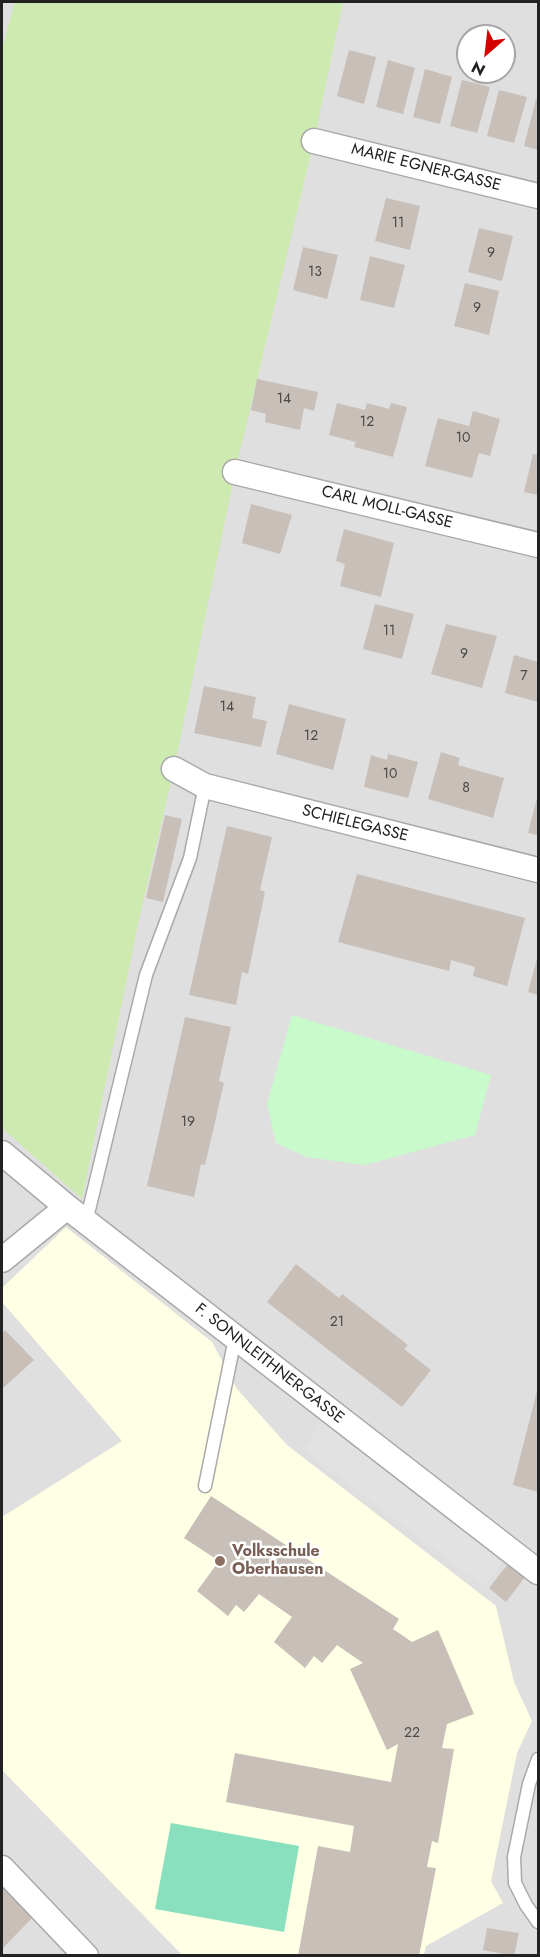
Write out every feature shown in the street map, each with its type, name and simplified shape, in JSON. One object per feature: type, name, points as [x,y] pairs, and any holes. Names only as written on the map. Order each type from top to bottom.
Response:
[{"type":"street","name":"MARIE EGNER-GASSE","points":[[314,141],[538,196]]},
{"type":"street","name":"CARL MOLL-GASSE","points":[[235,471],[538,545]]},
{"type":"street","name":"SCHIELEGASSE","points":[[174,769],[205,786],[538,870]]},
{"type":"street","name":"F. SONNLEITHNER-GASSE","points":[[2,1153],[67,1207],[538,1572]]},
{"type":"street","points":[[2,1260],[67,1207]]},
{"type":"street","points":[[2,1868],[86,1956]]},
{"type":"lane","points":[[87,1222],[146,975],[190,858],[205,786]]},
{"type":"lane","points":[[205,1486],[235,1338]]},
{"type":"lane","points":[[538,1759],[529,1784],[514,1857],[515,1883],[538,1922]]},
{"type":"shaded area","points":[[2,2],[538,2],[538,1955],[2,1955]]},
{"type":"shaded area","name":"Volksschule Oberhausen","points":[[66,1227],[212,1342],[237,1389],[287,1445],[496,1606],[514,1682],[532,1721],[517,1753],[491,1881],[503,1903],[426,1946],[424,1955],[182,1955],[2,1770],[2,1517],[122,1441],[2,1302],[2,1288]]},
{"type":"shaded area","points":[[323,1422],[504,1561],[484,1587],[303,1449]]},
{"type":"green space","points":[[15,2],[343,2],[314,141],[235,472],[174,769],[139,919],[82,1199],[2,1128],[2,48]]},
{"type":"green space","points":[[292,1015],[491,1075],[475,1135],[365,1165],[306,1157],[276,1143],[267,1104]]},
{"type":"green space","points":[[171,1823],[299,1846],[284,1932],[155,1909]]},
{"type":"building","points":[[349,50],[376,57],[364,104],[337,96]]},
{"type":"building","points":[[388,60],[415,68],[403,114],[376,107]]},
{"type":"building","points":[[425,69],[452,77],[440,124],[413,117]]},
{"type":"building","points":[[461,84],[490,87],[477,133],[450,126]]},
{"type":"building","points":[[499,90],[527,97],[514,143],[487,136]]},
{"type":"building","points":[[536,99],[538,100],[538,150],[524,146]]},
{"type":"building","points":[[386,198],[420,206],[410,250],[375,241]]},
{"type":"building","points":[[479,228],[513,236],[502,281],[468,272]]},
{"type":"building","points":[[303,247],[338,255],[327,299],[293,290]]},
{"type":"building","points":[[370,256],[405,265],[394,308],[360,300]]},
{"type":"building","points":[[465,283],[499,291],[489,335],[454,326]]},
{"type":"building","points":[[257,379],[318,392],[314,411],[304,408],[300,430],[265,422],[266,414],[251,410]]},
{"type":"building","points":[[337,403],[365,410],[367,403],[389,409],[391,403],[407,407],[393,457],[354,447],[356,442],[329,435]]},
{"type":"building","points":[[473,411],[500,419],[490,456],[479,453],[472,478],[425,466],[438,418],[469,426]]},
{"type":"building","points":[[533,454],[538,455],[538,495],[524,492]]},
{"type":"building","points":[[251,504],[292,515],[280,554],[242,543]]},
{"type":"building","points":[[344,529],[394,543],[381,597],[340,586],[345,564],[336,561]]},
{"type":"building","points":[[375,604],[414,614],[402,659],[363,649]]},
{"type":"building","points":[[446,624],[497,636],[482,688],[431,674]]},
{"type":"building","points":[[514,655],[538,662],[538,702],[505,693]]},
{"type":"building","points":[[204,686],[256,697],[252,718],[267,721],[261,747],[194,733]]},
{"type":"building","points":[[289,704],[346,719],[333,770],[276,754]]},
{"type":"building","points":[[441,752],[460,758],[458,765],[504,778],[493,818],[428,799]]},
{"type":"building","points":[[388,754],[418,762],[408,798],[364,787],[371,755],[387,760]]},
{"type":"building","points":[[538,798],[538,835],[528,833]]},
{"type":"building","points":[[165,815],[182,819],[163,902],[146,898]]},
{"type":"building","points":[[227,826],[272,837],[260,890],[265,892],[248,974],[242,972],[236,1005],[189,995]]},
{"type":"building","points":[[357,874],[525,918],[507,986],[473,976],[475,967],[451,960],[449,971],[338,942]]},
{"type":"building","points":[[538,955],[538,995],[528,992]]},
{"type":"building","points":[[185,1017],[231,1027],[219,1081],[224,1083],[205,1165],[201,1164],[194,1197],[147,1186]]},
{"type":"building","points":[[296,1264],[339,1298],[342,1294],[408,1345],[404,1349],[431,1370],[402,1407],[267,1302]]},
{"type":"building","points":[[5,1330],[34,1360],[2,1389],[2,1334]]},
{"type":"building","points":[[538,1387],[538,1492],[513,1485]]},
{"type":"building","points":[[211,1496],[399,1619],[393,1629],[412,1642],[438,1630],[474,1714],[447,1724],[442,1748],[454,1749],[438,1843],[432,1841],[427,1867],[436,1868],[419,1956],[298,1956],[318,1846],[350,1852],[354,1826],[226,1802],[235,1753],[391,1782],[398,1744],[387,1750],[350,1669],[363,1663],[337,1645],[322,1663],[314,1656],[305,1668],[274,1642],[292,1617],[259,1594],[244,1612],[236,1605],[228,1616],[197,1591],[219,1561],[184,1538]]},
{"type":"building","points":[[508,1564],[525,1577],[506,1602],[489,1588]]},
{"type":"building","points":[[2,1886],[33,1917],[2,1949]]},
{"type":"building","points":[[487,1928],[519,1933],[514,1956],[483,1950]]},
{"type":"place","name":"Volksschule Oberhausen","points":[[220,1561]]}]
